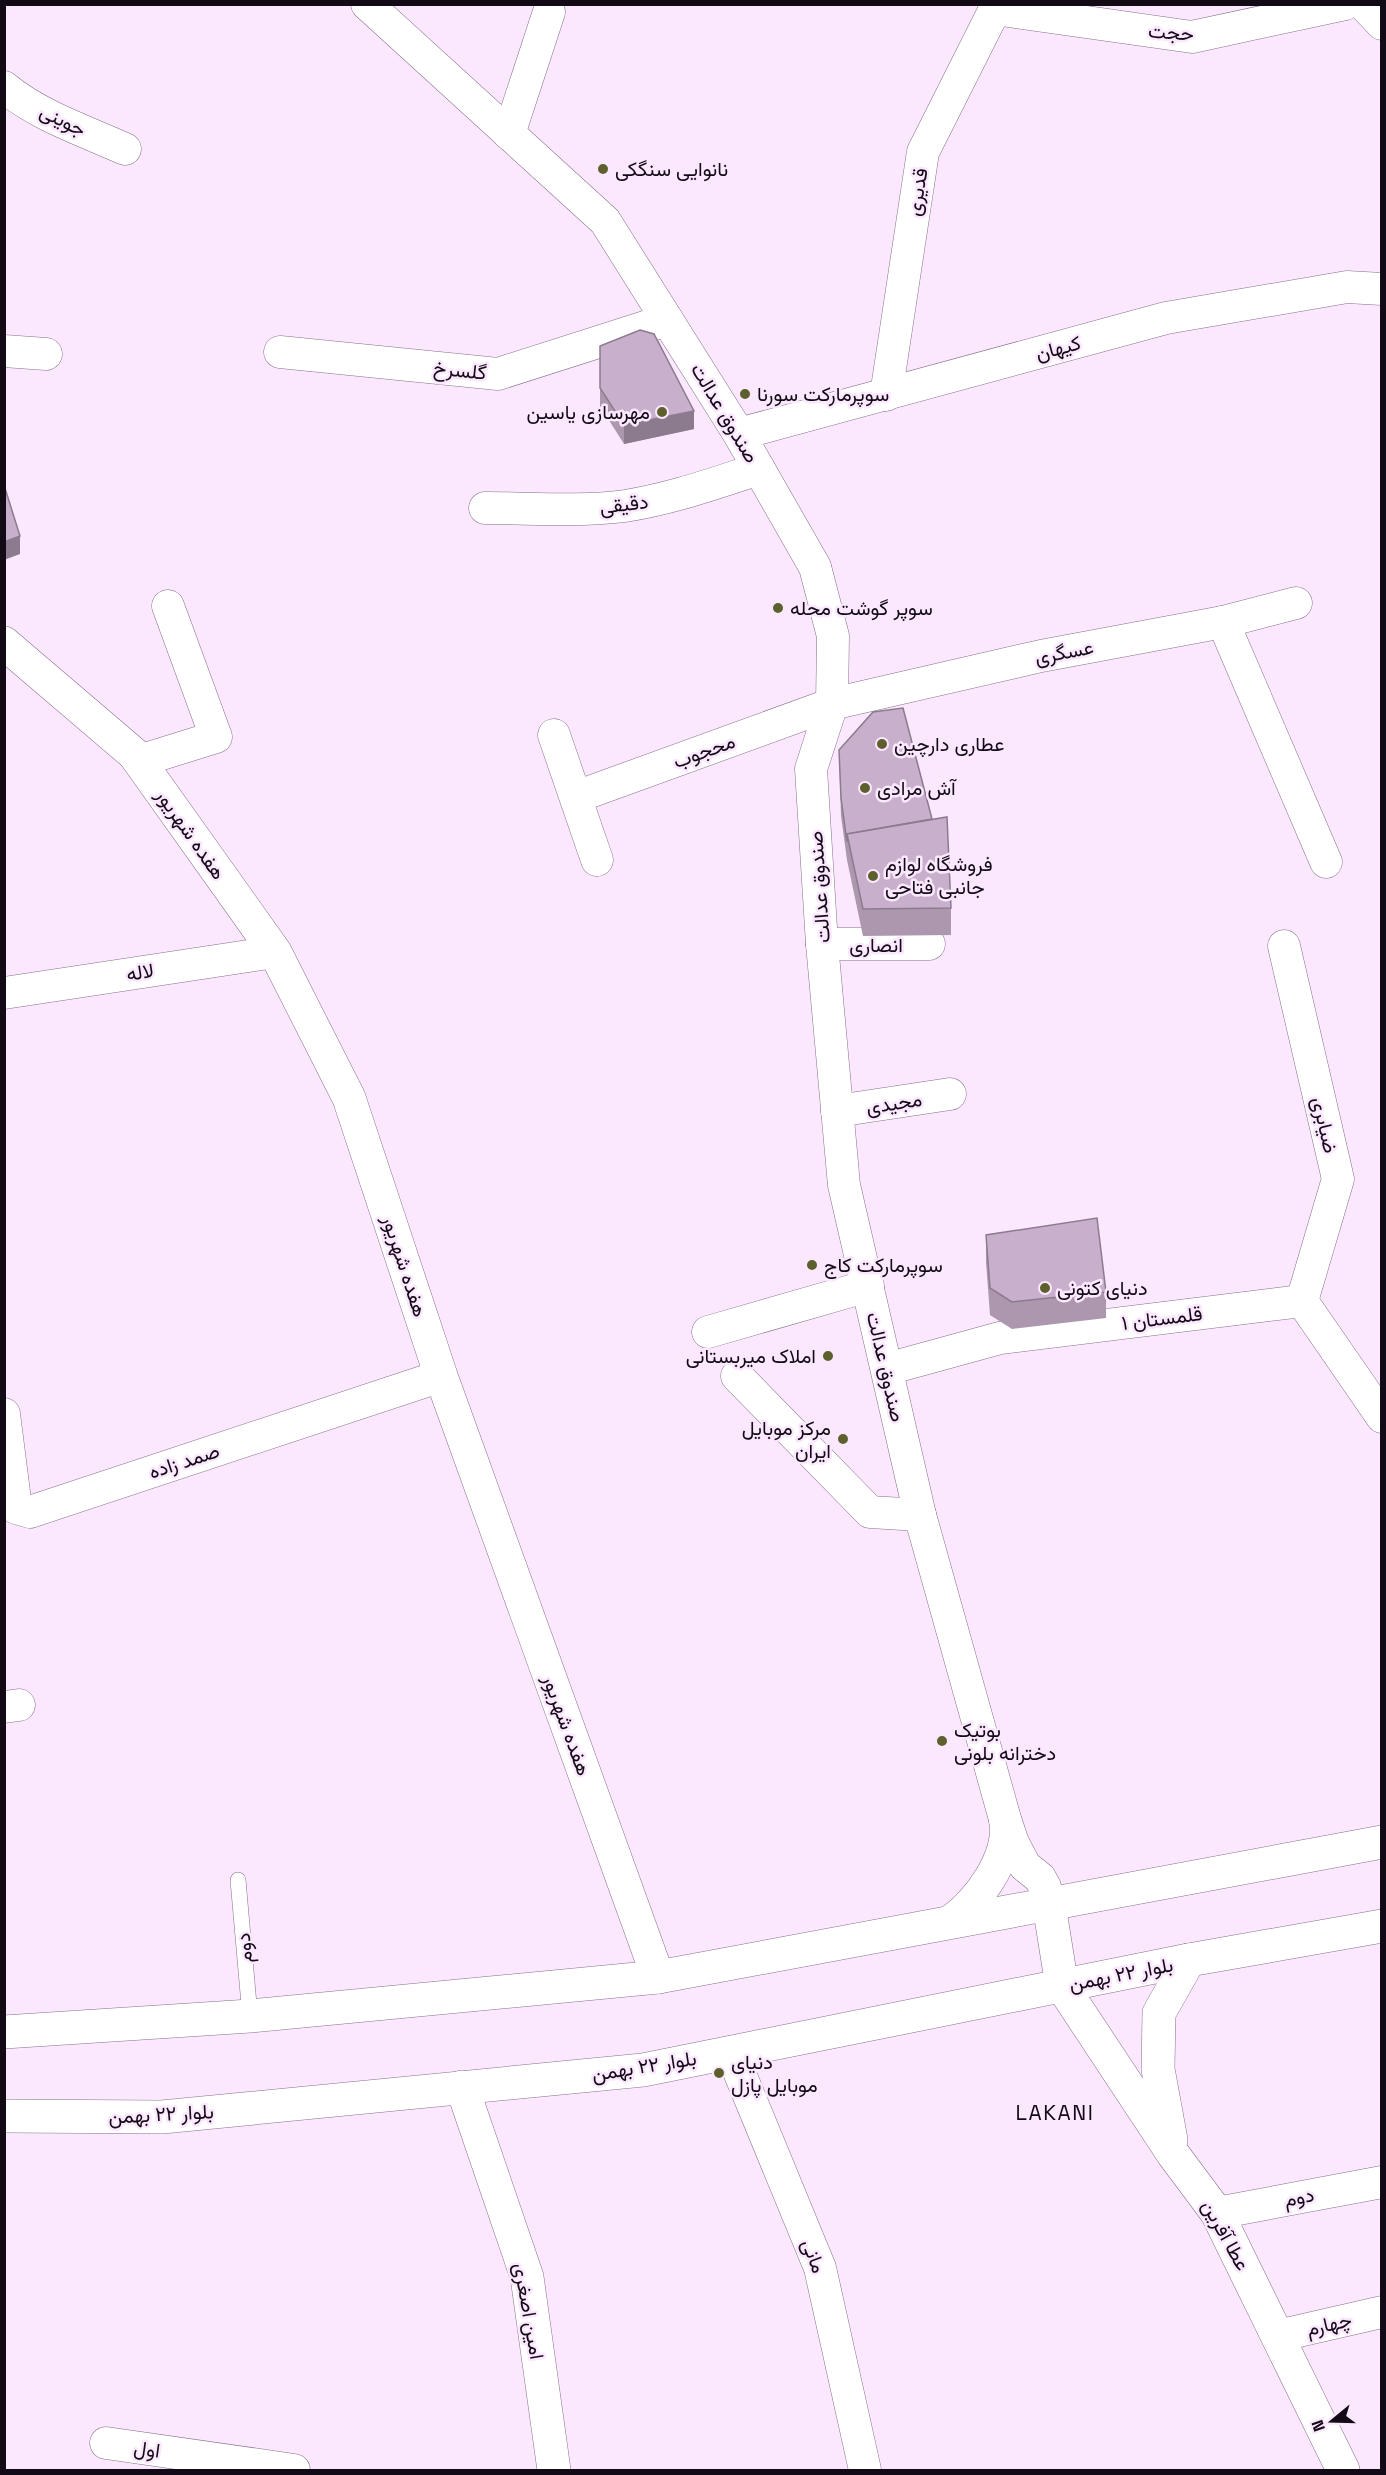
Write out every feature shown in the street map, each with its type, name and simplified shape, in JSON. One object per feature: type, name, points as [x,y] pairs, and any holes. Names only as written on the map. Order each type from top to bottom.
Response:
[{"type":"main road","name":"هفده شهریور","points":[[4,643],[134,754],[275,952],[349,1098],[441,1376],[658,1977]]},
{"type":"main road","points":[[4,2031],[250,2016],[658,1977],[1382,1842]]},
{"type":"main road","points":[[1049,1905],[1062,1986]]},
{"type":"main road","name":"بلوار ۲۲ بهمن","points":[[4,2116],[162,2117],[643,2070],[1189,1960],[1382,1926]]},
{"type":"main road","points":[[1173,2154],[1158,2068],[1160,2013],[1189,1960]]},
{"type":"main road","name":"عطا آفرین","points":[[1062,1986],[1173,2154],[1217,2213],[1343,2470]]},
{"type":"main road","name":"امین اصغری","points":[[462,2087],[526,2277],[554,2470]]},
{"type":"street","name":"صندوق عدالت","points":[[367,4],[605,220],[739,434],[815,567],[833,636],[832,704],[811,769],[822,944],[844,1185],[920,1515],[1005,1819],[1013,1843],[1025,1866],[1040,1878],[1045,1887],[1049,1905]]},
{"type":"street","name":"حجت","points":[[995,7],[1192,37],[1345,4]]},
{"type":"street","points":[[1363,4],[1382,24]]},
{"type":"street","name":"قدیری","points":[[886,395],[923,152],[995,7]]},
{"type":"street","points":[[509,134],[549,12]]},
{"type":"street","name":"جوینی","points":[[4,87],[15,96],[57,119],[125,149]]},
{"type":"street","name":"کیهان","points":[[739,434],[1166,318],[1347,287],[1382,289]]},
{"type":"street","name":"گلسرخ","points":[[280,352],[498,374],[667,320]]},
{"type":"street","points":[[4,351],[46,354]]},
{"type":"street","name":"دقیقی","points":[[485,508],[573,509],[623,506],[665,498],[759,469]]},
{"type":"street","name":"عسگری","points":[[832,704],[1041,656],[1223,622],[1296,603]]},
{"type":"street","points":[[139,761],[216,737],[168,606]]},
{"type":"street","points":[[1223,622],[1326,862]]},
{"type":"street","name":"محجوب","points":[[576,797],[832,704]]},
{"type":"street","points":[[554,735],[597,860]]},
{"type":"street","name":"انصاری","points":[[822,944],[929,944]]},
{"type":"street","name":"ضیابری","points":[[1284,946],[1338,1179],[1302,1301]]},
{"type":"street","name":"لاله","points":[[4,993],[275,952]]},
{"type":"street","name":"مجیدی","points":[[837,1111],[950,1094]]},
{"type":"street","points":[[708,1332],[867,1286]]},
{"type":"street","points":[[1302,1301],[1382,1417]]},
{"type":"street","name":"قلمستان ۱","points":[[887,1369],[1000,1338],[1302,1301]]},
{"type":"street","name":"صمد زاده","points":[[4,1414],[16,1508],[30,1512],[441,1376]]},
{"type":"street","points":[[737,1376],[870,1512],[920,1515]]},
{"type":"street","points":[[947,1923],[972,1900],[989,1878],[1005,1845],[1007,1832],[1005,1819]]},
{"type":"street","name":"مانی","points":[[731,2052],[820,2268],[865,2470]]},
{"type":"street","name":"دوم","points":[[1217,2213],[1382,2182]]},
{"type":"street","name":"چهارم","points":[[1277,2336],[1382,2312]]},
{"type":"street","name":"اول","points":[[106,2443],[294,2470]]},
{"type":"lane","name":"دوم","points":[[238,1880],[250,2016]]},
{"type":"building","points":[[640,330],[654,334],[694,411],[624,425],[600,388],[600,346]]},
{"type":"building","points":[[4,485],[20,536],[4,542]]},
{"type":"building","points":[[903,708],[932,819],[847,834],[847,842],[841,798],[839,750],[873,712]]},
{"type":"building","points":[[947,817],[951,908],[863,909],[847,834]]},
{"type":"building","name":"دنیای کتونی","points":[[1097,1218],[1106,1292],[1012,1302],[990,1288],[986,1235]]},
{"type":"place","name":"نانوایی سنگکی","points":[[603,169]]},
{"type":"place","name":"سوپرمارکت سورنا","points":[[745,394]]},
{"type":"place","name":"مهرسازی یاسین","points":[[662,412]]},
{"type":"place","name":"سوپر گوشت محله","points":[[778,608]]},
{"type":"place","name":"عطاری دارچین","points":[[882,744]]},
{"type":"place","name":"آش مرادی","points":[[865,788]]},
{"type":"place","name":"فروشگاه لوازم جانبی فتاحی","points":[[873,876]]},
{"type":"place","name":"سوپرمارکت کاج","points":[[812,1265]]},
{"type":"place","name":"دنیای کتونی","points":[[1045,1288]]},
{"type":"place","name":"املاک میربستانی","points":[[828,1356]]},
{"type":"place","name":"مرکز موبایل ایران","points":[[843,1439]]},
{"type":"place","name":"بوتیک دخترانه بلونی","points":[[942,1741]]},
{"type":"place","name":"دنیای موبایل پازل","points":[[719,2073]]},
{"type":"district","name":"LAKANI","points":[[1055,2113]]}]
